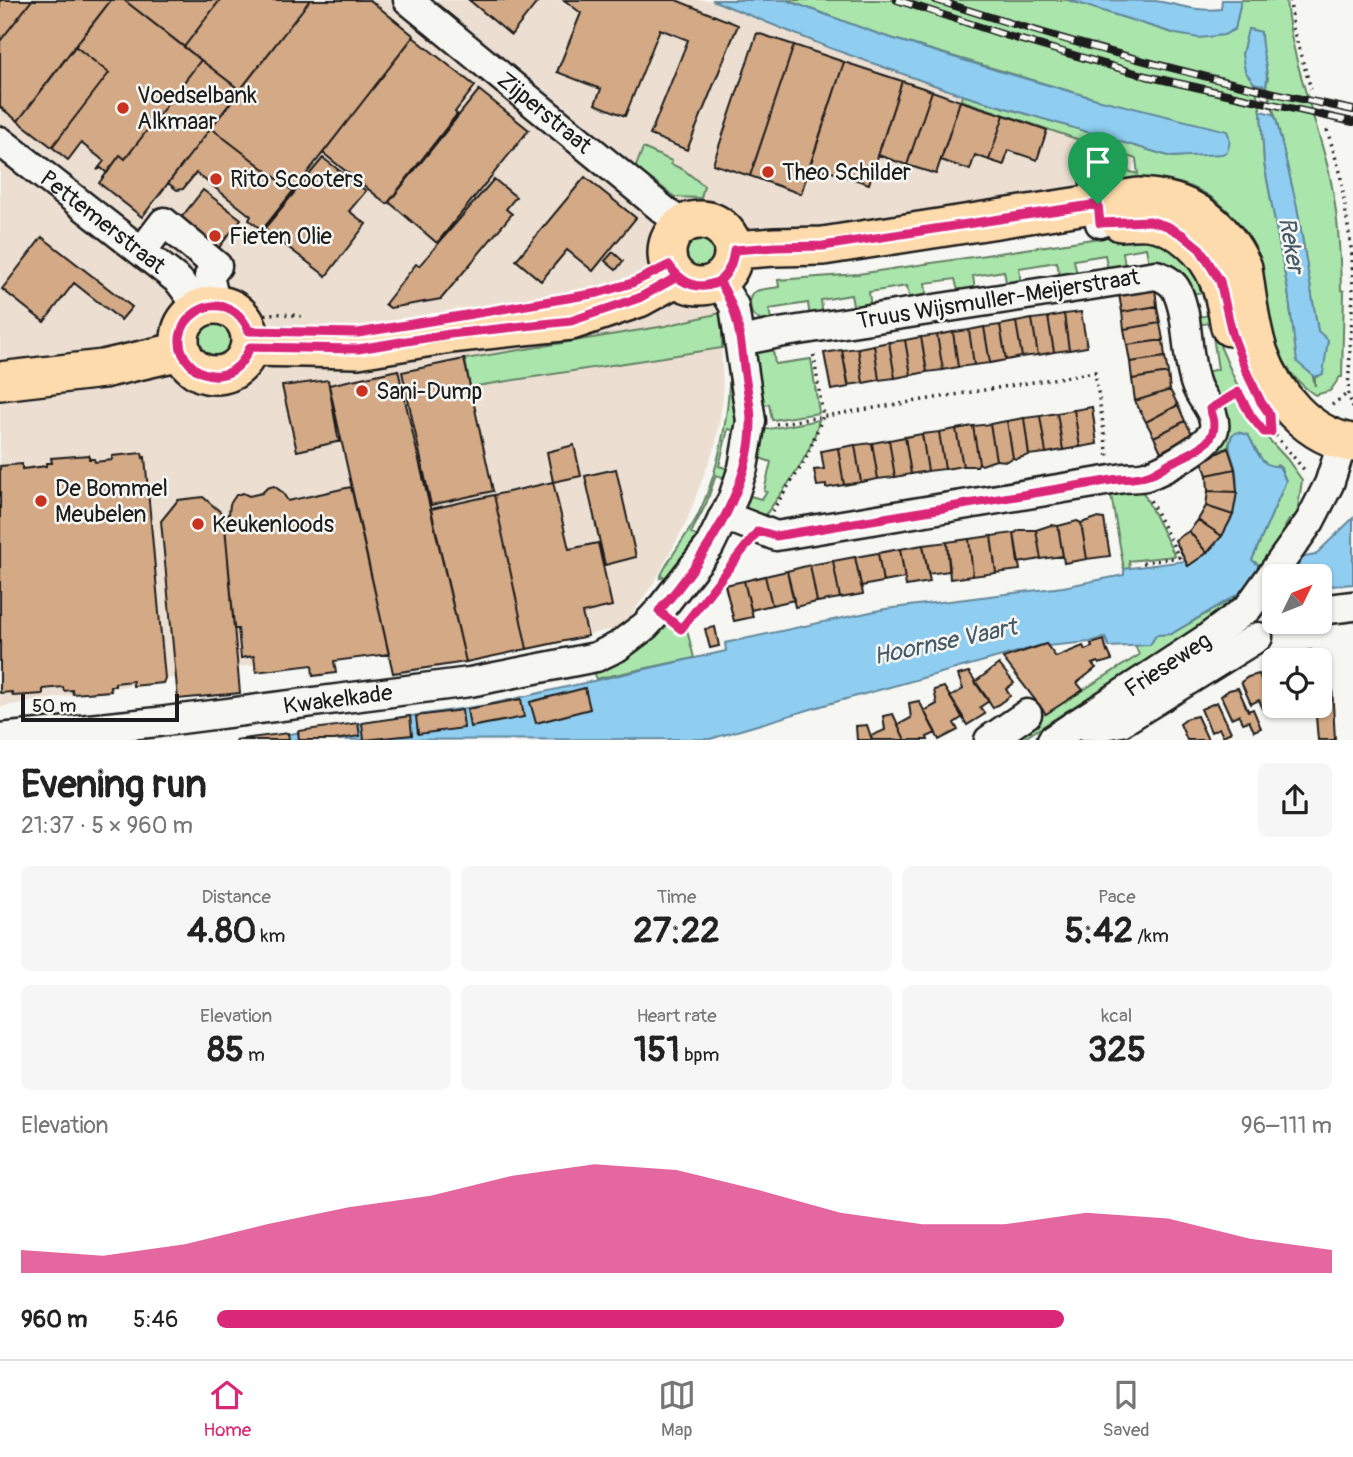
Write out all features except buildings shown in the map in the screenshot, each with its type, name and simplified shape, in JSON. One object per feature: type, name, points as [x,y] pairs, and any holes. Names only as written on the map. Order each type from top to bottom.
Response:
[{"type":"main road","points":[[665,268],[685,284],[708,286],[734,259],[841,262],[1099,213],[1138,197],[1160,198],[1185,205],[1208,220],[1227,240],[1243,268],[1259,354],[1269,375],[1305,422],[1338,443]]},
{"type":"main road","points":[[1099,213],[1167,226],[1200,249],[1220,281],[1237,346],[1271,423],[1307,452],[1338,443]]},
{"type":"main road","points":[[249,339],[358,349],[450,334],[571,321],[639,298],[665,268],[668,243],[673,233],[672,222],[699,220],[717,224],[725,231],[734,259]]},
{"type":"main road","points":[[208,307],[234,311],[244,321],[249,339],[246,358],[229,373],[217,376],[196,370],[187,362],[181,351],[181,331],[185,322],[208,307]]},
{"type":"main road","points":[[0,381],[103,369],[181,351]]},
{"type":"street","name":"Zijperstraat","points":[[408,0],[672,222]]},
{"type":"street","name":"Pettemerstraat","points":[[0,141],[142,251],[208,307]]},
{"type":"street","points":[[1093,166],[1099,213]]},
{"type":"street","points":[[142,251],[164,222],[217,266],[209,276],[208,307]]},
{"type":"street","name":"Kwakelkade","points":[[0,738],[158,722],[470,682],[604,654],[635,635],[659,611],[709,547],[733,498],[743,468],[751,421],[734,306],[734,259]]},
{"type":"street","name":"Truus Wijsmuller-Meijerstraat","points":[[740,341],[1156,275],[1170,281],[1178,293],[1196,388],[1210,409]]},
{"type":"street","points":[[722,519],[738,521],[776,536],[1119,470],[1145,476],[1201,448],[1210,439],[1214,418],[1210,409]]},
{"type":"street","name":"Frieseweg","points":[[1063,732],[1259,606],[1320,503],[1338,443]]},
{"type":"street","points":[[1332,609],[1353,606]]},
{"type":"street","name":"Frieseweg","points":[[1063,732],[1121,722],[1258,637]]},
{"type":"street","points":[[989,740],[1027,714]]},
{"type":"path","points":[[1290,0],[1293,29],[1311,89]]},
{"type":"path","points":[[1327,130],[1340,172],[1352,254],[1353,293],[1348,393],[1338,443]]},
{"type":"path","points":[[665,268],[672,222],[698,206],[719,211],[744,232],[734,259]]},
{"type":"path","points":[[659,611],[681,629],[758,531],[805,461],[823,416],[809,328]]},
{"type":"path","points":[[751,421],[765,417],[765,426],[1095,372],[1119,470],[1179,557],[1143,563]]},
{"type":"path","points":[[1210,409],[1238,392],[1251,416],[1264,432],[1271,423],[1338,443]]},
{"type":"path","points":[[1338,443],[1348,393]]},
{"type":"path","points":[[1119,470],[1128,451],[1119,470]]},
{"type":"shaded area","points":[[0,0],[712,0],[1135,155],[1130,179],[715,250],[721,322],[723,399],[716,443],[686,523],[655,581],[623,627],[513,651],[324,653],[0,707]]},
{"type":"green space","points":[[786,0],[1068,0],[1176,34],[1235,29],[1241,0],[1286,0],[1293,44],[1335,201],[1341,290],[1344,291],[1342,377],[1330,391],[1315,395],[1289,370],[1275,343],[1258,259],[1241,226],[1215,200],[1199,190],[1162,180],[1114,184],[1116,170],[1138,174],[1136,159],[961,100],[962,95],[1172,157],[1227,152],[1093,98],[881,35]],"holes":[[[1249,29],[1261,32],[1262,58],[1268,78],[1266,86],[1297,207],[1318,332],[1328,340],[1319,376],[1315,377],[1315,386],[1292,322],[1264,163],[1261,112],[1254,81],[1248,74],[1242,54]]]},
{"type":"green space","points":[[643,148],[672,161],[671,164],[684,170],[704,186],[701,198],[675,197],[655,182],[652,186],[635,169]]},
{"type":"green space","points":[[700,232],[715,238],[721,253],[715,268],[700,274],[685,268],[679,253],[685,238]]},
{"type":"green space","points":[[1140,236],[1178,252],[1202,280],[1220,346],[1239,389],[1216,401],[1202,373],[1218,369],[1211,323],[1194,325],[1193,318],[1209,315],[1205,292],[1189,294],[1149,264],[1146,248],[1123,252],[1125,268],[1108,270],[1105,255],[1074,260],[1077,275],[1060,278],[1057,262],[1019,268],[1021,285],[1007,287],[1004,271],[973,276],[975,291],[959,295],[955,279],[925,283],[927,299],[910,301],[907,286],[869,292],[871,308],[854,310],[851,295],[821,300],[823,317],[810,318],[808,303],[769,309],[771,319],[761,321],[752,314],[750,305],[754,292],[779,287],[778,280],[858,274],[1106,237]]},
{"type":"green space","points":[[725,312],[741,432],[728,429],[719,466],[732,470],[729,479],[716,475],[706,504],[691,533],[702,540],[676,574],[660,578],[696,519],[720,449],[729,370],[722,324],[722,348],[470,387],[465,359],[665,326]]},
{"type":"green space","points":[[215,317],[232,323],[238,340],[232,357],[215,363],[198,357],[192,340],[198,323]]},
{"type":"green space","points":[[772,343],[775,364],[811,359],[819,413],[772,420],[769,404],[760,406],[755,352]]},
{"type":"green space","points":[[1238,396],[1251,420],[1287,459],[1302,480],[1298,508],[1302,508],[1292,522],[1289,520],[1285,527],[1287,530],[1261,566],[1252,560],[1286,481],[1281,468],[1264,464],[1248,435],[1232,435],[1228,447],[1177,472],[1218,406]]},
{"type":"green space","points":[[819,420],[802,462],[759,524],[749,515],[745,504],[747,495],[761,499],[767,492],[764,491],[771,462],[757,457],[763,430]]},
{"type":"green space","points":[[1142,490],[1175,556],[1129,561],[1130,568],[1124,569],[1111,495]]},
{"type":"green space","points":[[1242,593],[1228,608],[1023,739],[1011,739],[1010,736],[1139,655],[1135,645],[1150,645],[1156,635],[1171,634]]},
{"type":"green space","points":[[664,620],[680,633],[686,626],[694,658],[596,679],[594,668],[640,647],[665,627],[661,623]]},
{"type":"water","points":[[712,0],[786,0],[881,35],[999,71],[1093,98],[1227,131],[1229,147],[1227,152],[1222,154],[1172,157],[962,95],[830,48]]},
{"type":"water","points":[[1068,0],[1156,1],[1212,10],[1221,9],[1222,0],[1241,0],[1235,29],[1224,35],[1199,38],[1176,34]]},
{"type":"water","points":[[1248,29],[1261,32],[1267,73],[1266,86],[1254,83],[1245,71],[1242,54]]},
{"type":"water","name":"Reker","points":[[1261,111],[1273,114],[1276,119],[1297,207],[1318,331],[1328,340],[1323,374],[1315,377],[1297,362],[1288,291],[1264,163]]},
{"type":"water","name":"Hoornse Vaart","points":[[1238,432],[1248,435],[1263,461],[1279,466],[1286,481],[1252,560],[1262,565],[1262,589],[1238,594],[1171,634],[1156,635],[1150,645],[1109,647],[1105,637],[1090,642],[1046,644],[710,739],[248,740],[487,705],[726,651],[725,643],[885,609],[1063,587],[1124,575],[1124,569],[1130,568],[1185,561],[1188,566],[1211,548],[1227,527],[1232,515],[1237,488],[1230,446],[1232,435]]},
{"type":"water","points":[[1353,518],[1353,584],[1332,586],[1332,564],[1269,564],[1315,555]]},
{"type":"railway","points":[[897,0],[1146,76],[1353,122]]},
{"type":"railway","points":[[936,0],[1143,61],[1353,110]]},
{"type":"place","name":"Voedselbank Alkmaar","points":[[123,108]]},
{"type":"place","name":"Theo Schilder","points":[[768,172]]},
{"type":"place","name":"Rito Scooters","points":[[216,179]]},
{"type":"place","name":"Fieten Olie","points":[[215,236]]},
{"type":"place","name":"Sani-Dump","points":[[362,391]]},
{"type":"place","name":"De Bommel Meubelen","points":[[41,501]]},
{"type":"place","name":"Keukenloods","points":[[198,524]]},
{"type":"route","points":[[1098,204],[823,246],[734,250],[733,262],[725,276],[708,286],[685,284],[669,265],[632,283],[598,293],[358,333],[249,331],[234,311],[225,307],[208,306],[191,314],[185,322],[181,331],[181,351],[187,362],[196,370],[217,376],[238,367],[246,358],[250,347],[358,349],[450,334],[571,321],[639,298],[677,277],[685,284],[697,287],[708,286],[719,281],[734,306],[751,421],[749,440],[733,498],[709,547],[659,611],[681,629],[758,531],[776,536],[1145,476],[1201,448],[1210,439],[1214,429],[1214,418],[1210,409],[1238,392],[1251,416],[1264,432],[1271,432],[1270,415],[1246,371],[1232,333],[1220,281],[1200,249],[1167,226],[1150,221],[1100,223],[1098,204]]}]
